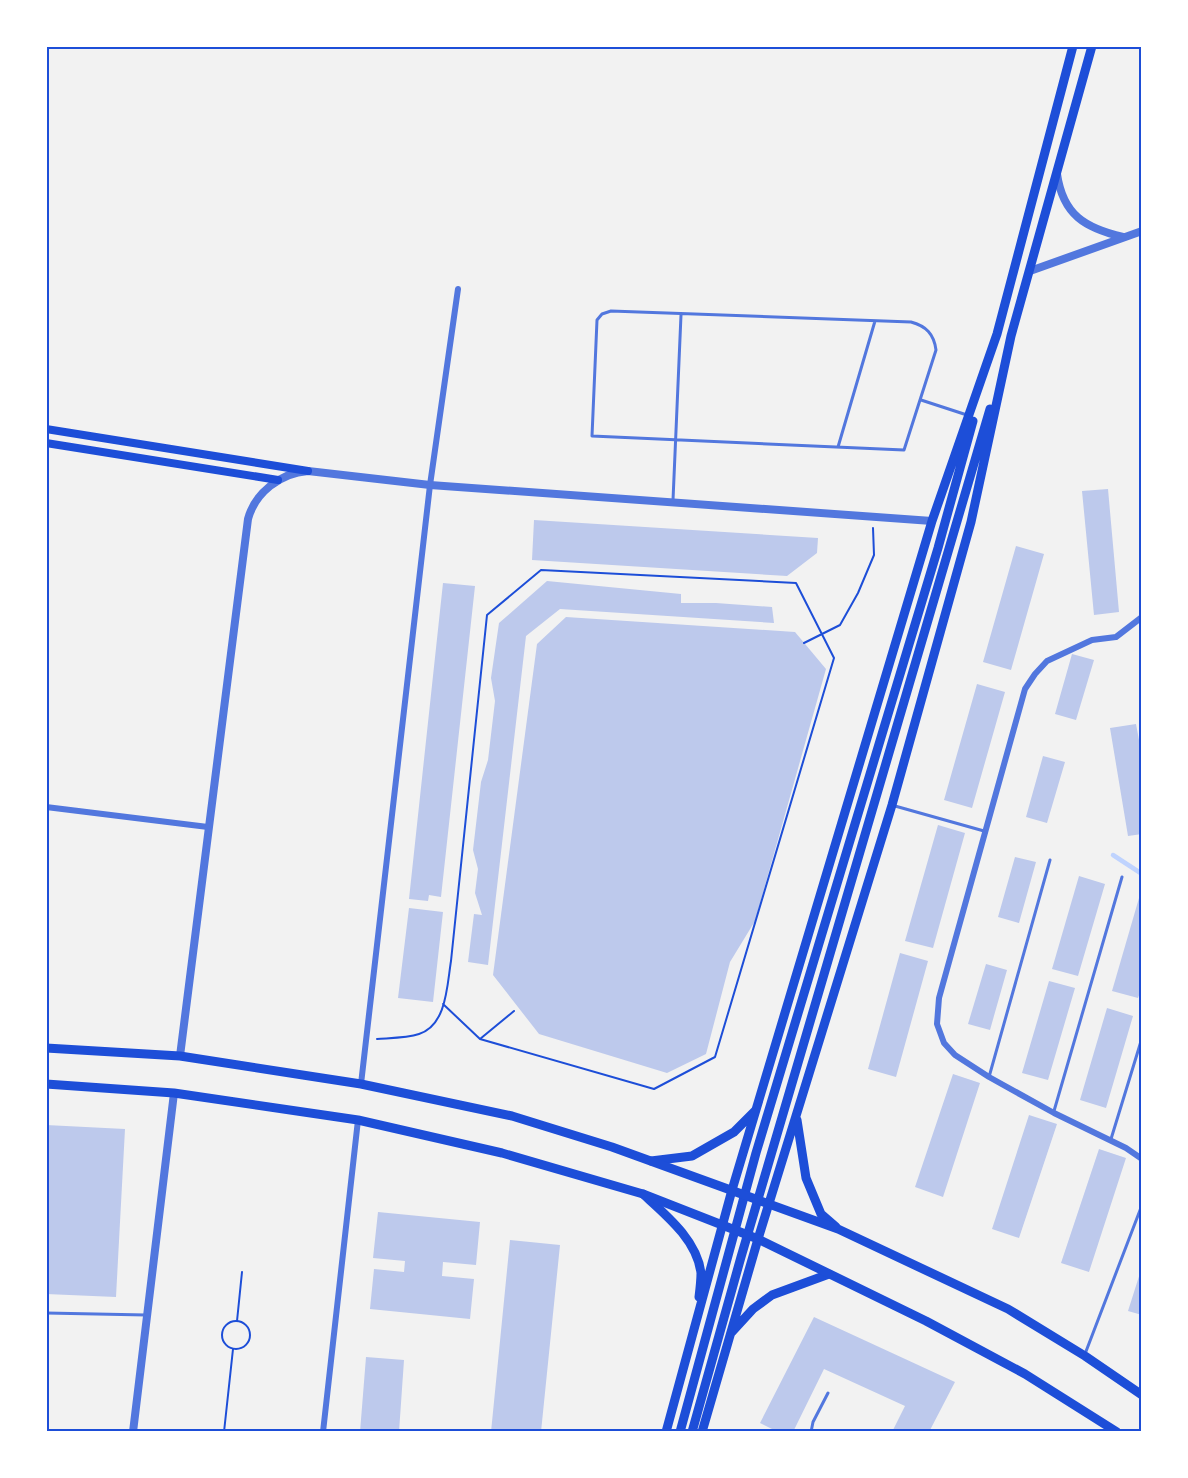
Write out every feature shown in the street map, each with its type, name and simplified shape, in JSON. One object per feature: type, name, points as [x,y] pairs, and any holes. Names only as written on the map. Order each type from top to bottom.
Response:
[{"type":"main road","points":[[680,1431],[756,1153],[938,548],[1073,46]]},
{"type":"main road","points":[[692,1431],[747,1234],[1030,271],[1092,46]]},
{"type":"main road","points":[[666,1431],[732,1190],[932,521],[997,334]]},
{"type":"main road","points":[[702,1431],[758,1239],[892,805],[971,522],[1011,336]]},
{"type":"main road","points":[[46,429],[308,471]]},
{"type":"main road","points":[[46,443],[279,480]]},
{"type":"main road","points":[[46,1048],[180,1056],[361,1084],[512,1116],[651,1161],[838,1229],[1008,1309],[1085,1356],[1142,1395]]},
{"type":"main road","points":[[46,1084],[174,1093],[358,1120],[502,1153],[643,1194],[758,1239],[926,1321],[1005,1364],[1117,1431]]},
{"type":"main road","points":[[651,1161],[692,1156],[734,1132],[756,1110]]},
{"type":"main road","points":[[796,1117],[806,1178],[821,1214],[838,1229]]},
{"type":"main road","points":[[643,1194],[671,1220],[690,1243],[701,1272],[698,1314]]},
{"type":"main road","points":[[729,1335],[753,1309],[772,1295],[829,1274]]},
{"type":"street","points":[[1057,173],[1060,192],[1079,219],[1097,231],[1124,237]]},
{"type":"street","points":[[1030,271],[1142,231]]},
{"type":"street","points":[[361,1084],[430,484],[458,290]]},
{"type":"street","points":[[180,1056],[248,519],[256,499],[279,480],[298,472],[308,471],[430,484],[932,521]]},
{"type":"street","points":[[1142,617],[1116,637],[1092,640],[1047,661],[1025,688],[939,998],[937,1024],[944,1043],[955,1055],[989,1077],[1054,1113],[1126,1148],[1142,1159]]},
{"type":"street","points":[[46,807],[208,827]]},
{"type":"street","points":[[133,1431],[174,1093]]},
{"type":"street","points":[[323,1431],[358,1120]]},
{"type":"lane","points":[[611,311],[911,322],[923,325],[935,342],[936,350],[904,450],[676,440],[592,436],[597,320],[602,314],[611,311]]},
{"type":"lane","points":[[673,502],[681,315]]},
{"type":"lane","points":[[838,447],[875,321]]},
{"type":"lane","points":[[921,400],[969,416]]},
{"type":"lane","points":[[892,805],[986,831]]},
{"type":"lane","points":[[989,1077],[1050,860]]},
{"type":"lane","points":[[1054,1113],[1122,877]]},
{"type":"lane","points":[[1110,1140],[1142,1038]]},
{"type":"lane","points":[[1085,1356],[1142,1205]]},
{"type":"lane","points":[[46,1313],[146,1315]]},
{"type":"lane","points":[[811,1431],[813,1422],[828,1393]]},
{"type":"path","points":[[804,643],[840,625],[858,593],[874,555],[873,516]]},
{"type":"path","points":[[366,1041],[420,1034],[435,1024],[443,1004],[451,961],[487,615],[541,570],[796,583],[834,658],[716,1057],[654,1089],[480,1039],[443,1004]]},
{"type":"path","points":[[480,1039],[514,1011]]},
{"type":"path","points":[[237,1321],[242,1272]]},
{"type":"path","points":[[237,1321],[248,1328],[249,1337],[246,1345],[233,1349],[225,1344],[222,1331],[228,1324],[237,1321]]},
{"type":"path","points":[[224,1431],[233,1349]]},
{"type":"building","points":[[1108,489],[1119,612],[1094,615],[1082,491]]},
{"type":"building","points":[[534,520],[818,538],[817,553],[787,576],[532,560]]},
{"type":"building","points":[[1016,546],[1044,554],[1011,670],[983,662]]},
{"type":"building","points":[[547,581],[681,594],[681,603],[772,607],[774,623],[560,609],[526,636],[488,965],[468,962],[474,914],[482,915],[475,893],[478,869],[473,850],[481,782],[488,760],[495,701],[491,678],[499,623]]},
{"type":"building","points":[[443,583],[475,586],[441,897],[429,895],[428,901],[409,899]]},
{"type":"building","points":[[566,617],[795,632],[826,669],[755,921],[730,962],[706,1054],[667,1073],[539,1034],[493,975],[537,644]]},
{"type":"building","points":[[1072,654],[1094,660],[1076,720],[1055,714]]},
{"type":"building","points":[[977,684],[1005,692],[972,808],[944,800]]},
{"type":"building","points":[[1136,724],[1142,756],[1142,834],[1128,836],[1110,728]]},
{"type":"building","points":[[1043,756],[1065,762],[1047,823],[1026,817]]},
{"type":"building","points":[[938,825],[965,833],[933,948],[905,941]]},
{"type":"building","points":[[1015,857],[1036,862],[1019,923],[998,917]]},
{"type":"building","points":[[1079,876],[1105,884],[1078,976],[1052,969]]},
{"type":"building","points":[[1139,898],[1142,899],[1142,987],[1138,998],[1112,991]]},
{"type":"building","points":[[409,908],[443,912],[433,1002],[398,998]]},
{"type":"building","points":[[900,953],[928,961],[896,1077],[868,1069]]},
{"type":"building","points":[[986,964],[1007,970],[990,1030],[968,1024]]},
{"type":"building","points":[[1049,981],[1075,988],[1048,1080],[1022,1073]]},
{"type":"building","points":[[1107,1008],[1133,1016],[1106,1108],[1080,1100]]},
{"type":"building","points":[[953,1074],[980,1083],[943,1197],[915,1187]]},
{"type":"building","points":[[1029,1115],[1057,1124],[1019,1238],[992,1229]]},
{"type":"building","points":[[46,1125],[125,1129],[116,1297],[46,1294]]},
{"type":"building","points":[[1099,1149],[1126,1158],[1089,1272],[1061,1263]]},
{"type":"building","points":[[378,1212],[480,1222],[476,1265],[443,1262],[442,1276],[474,1279],[470,1319],[370,1309],[374,1269],[404,1272],[405,1261],[373,1258]]},
{"type":"building","points":[[510,1240],[560,1245],[541,1432],[491,1432]]},
{"type":"building","points":[[1142,1270],[1142,1315],[1128,1311]]},
{"type":"building","points":[[814,1317],[955,1382],[929,1432],[892,1432],[905,1406],[824,1369],[793,1432],[778,1432],[760,1423]]},
{"type":"building","points":[[366,1357],[404,1360],[399,1432],[360,1432]]},
{"type":"waterway","points":[[1113,855],[1142,874]]}]
